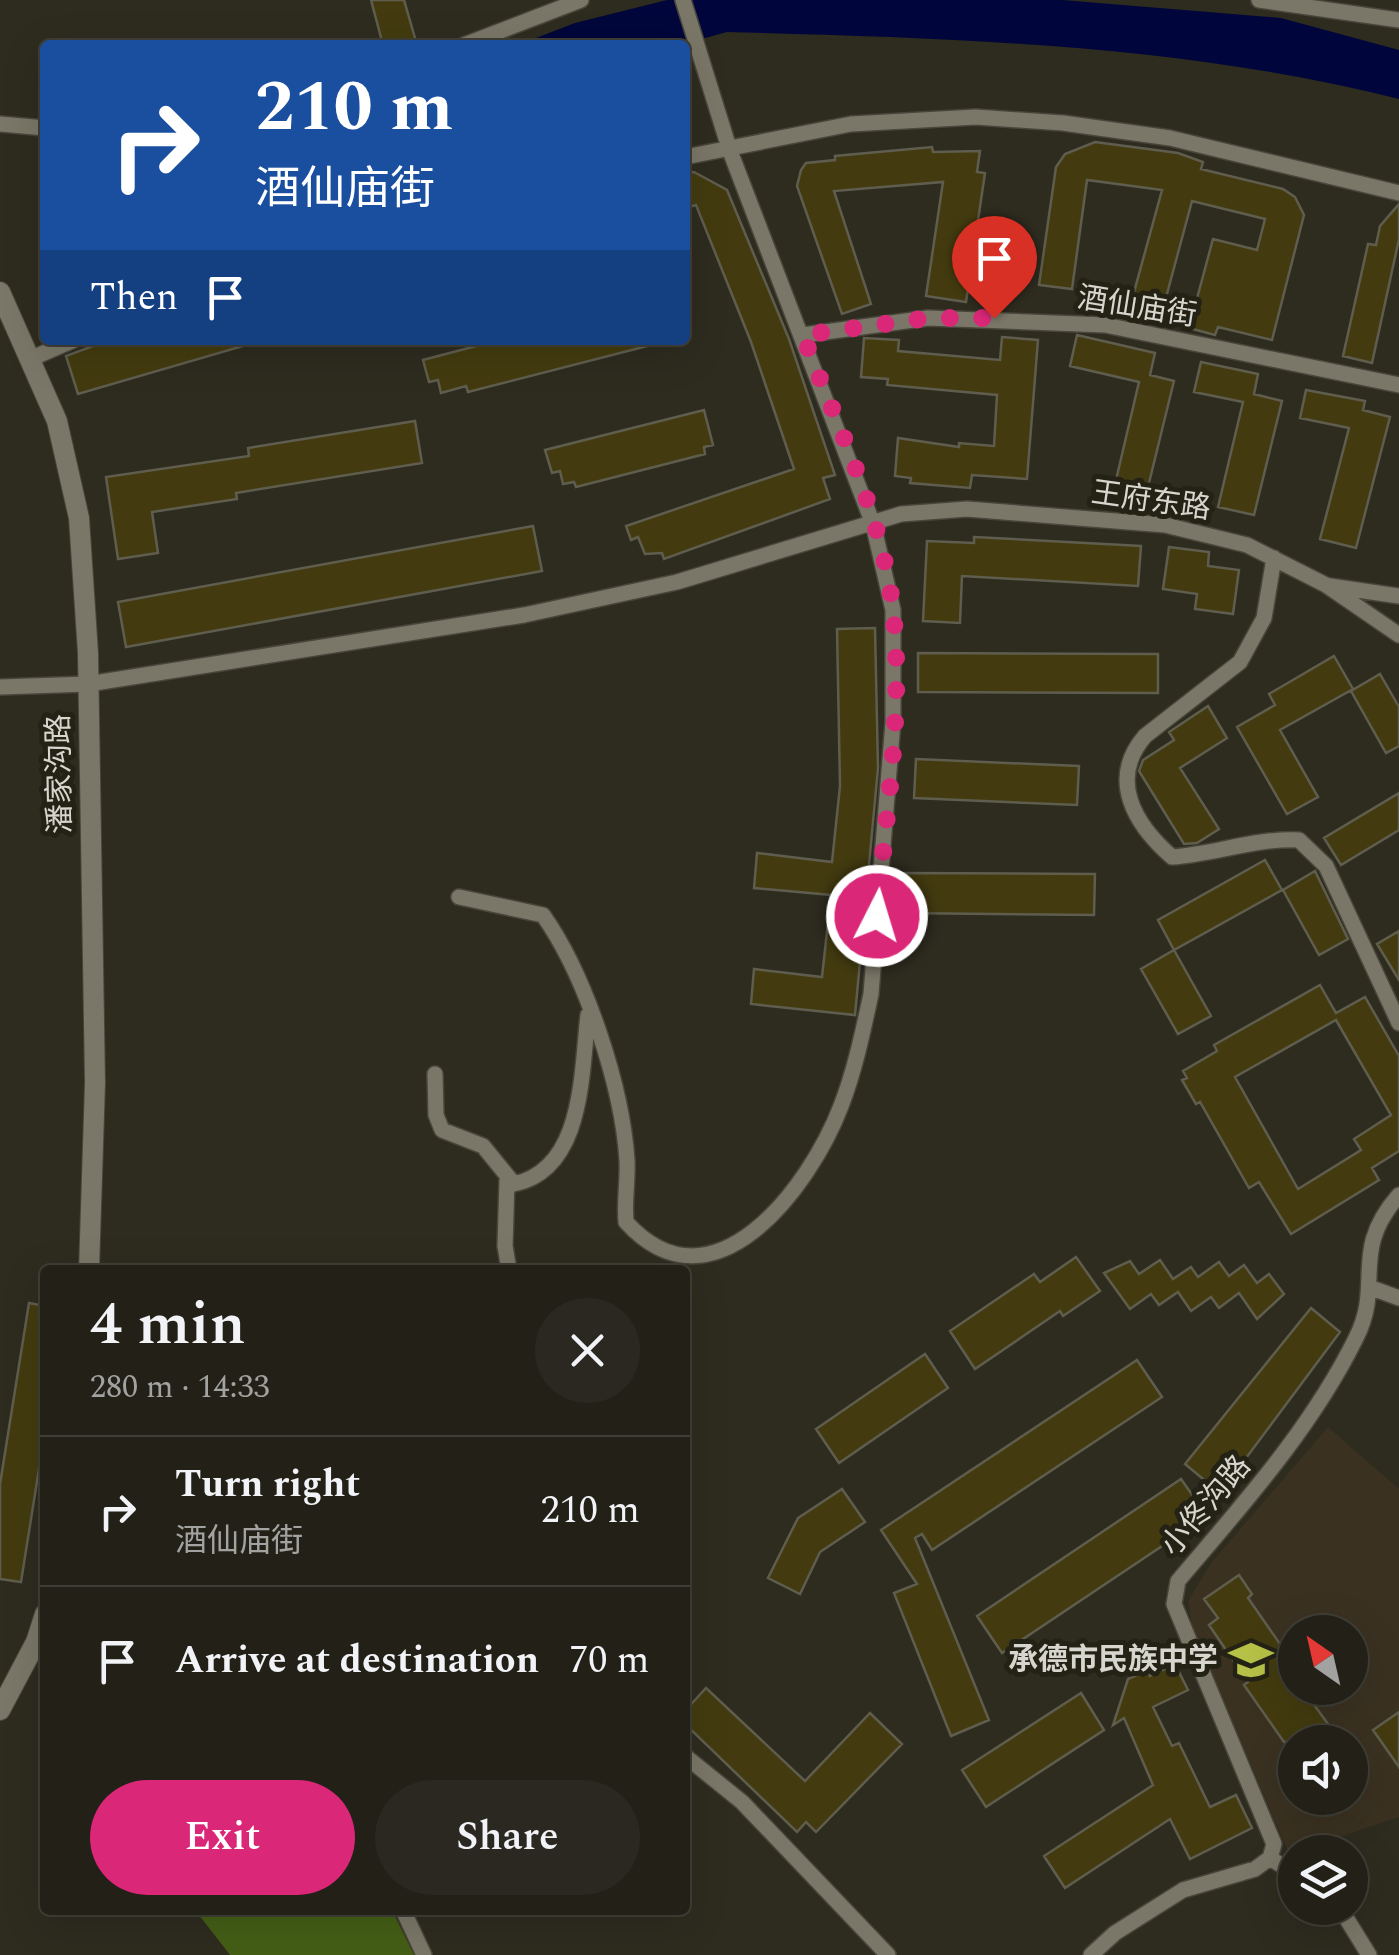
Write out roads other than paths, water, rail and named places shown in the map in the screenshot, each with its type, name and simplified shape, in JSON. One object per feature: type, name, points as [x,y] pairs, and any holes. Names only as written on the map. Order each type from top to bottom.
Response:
[{"type":"street","points":[[477,40],[581,0]]},
{"type":"street","points":[[459,898],[543,916],[562,942],[620,1102],[627,1163],[626,1222],[638,1236],[676,1256],[711,1257],[738,1244],[778,1206],[820,1148],[841,1106],[871,994],[893,722],[893,610],[873,524],[730,151],[683,0]]},
{"type":"street","points":[[1259,0],[1399,20]]},
{"type":"street","points":[[690,156],[851,124],[994,118],[1170,138],[1399,193]]},
{"type":"street","points":[[0,124],[40,128]]},
{"type":"street","name":"潘家沟路","points":[[2,302],[57,421],[79,518],[88,684],[95,1084],[89,1265]]},
{"type":"street","name":"酒仙庙街","points":[[803,335],[928,318],[1105,326],[1399,386]]},
{"type":"street","points":[[30,359],[62,345]]},
{"type":"street","name":"王府东路","points":[[0,687],[88,684],[540,612],[676,582],[901,514],[967,509],[1164,525],[1247,545],[1326,585],[1399,635]]},
{"type":"street","points":[[1274,558],[1264,618],[1240,662],[1145,736],[1133,751],[1124,776],[1131,801],[1153,840],[1172,857],[1201,855],[1265,838],[1299,840],[1326,866],[1399,1023]]},
{"type":"street","points":[[1326,585],[1399,596]]},
{"type":"street","points":[[435,1074],[436,1115],[442,1130],[482,1146],[514,1184],[536,1179],[563,1151],[580,1078],[588,1010]]},
{"type":"street","points":[[507,1180],[504,1230],[509,1265]]},
{"type":"street","name":"小佟沟路","points":[[1270,1858],[1274,1844],[1184,1630],[1175,1597],[1178,1580],[1278,1462],[1358,1335],[1370,1286],[1374,1229],[1399,1195]]},
{"type":"street","points":[[1370,1286],[1399,1298]]},
{"type":"street","points":[[0,1710],[40,1630]]},
{"type":"street","points":[[690,1760],[742,1802],[888,1955]]},
{"type":"street","points":[[1092,1955],[1131,1922],[1183,1890],[1255,1869],[1270,1858],[1278,1863]]},
{"type":"street","points":[[405,1915],[424,1955]]},
{"type":"street","points":[[1350,1925],[1369,1955]]},
{"type":"place","name":"承德市民族中学","points":[[1251,1660]]}]
